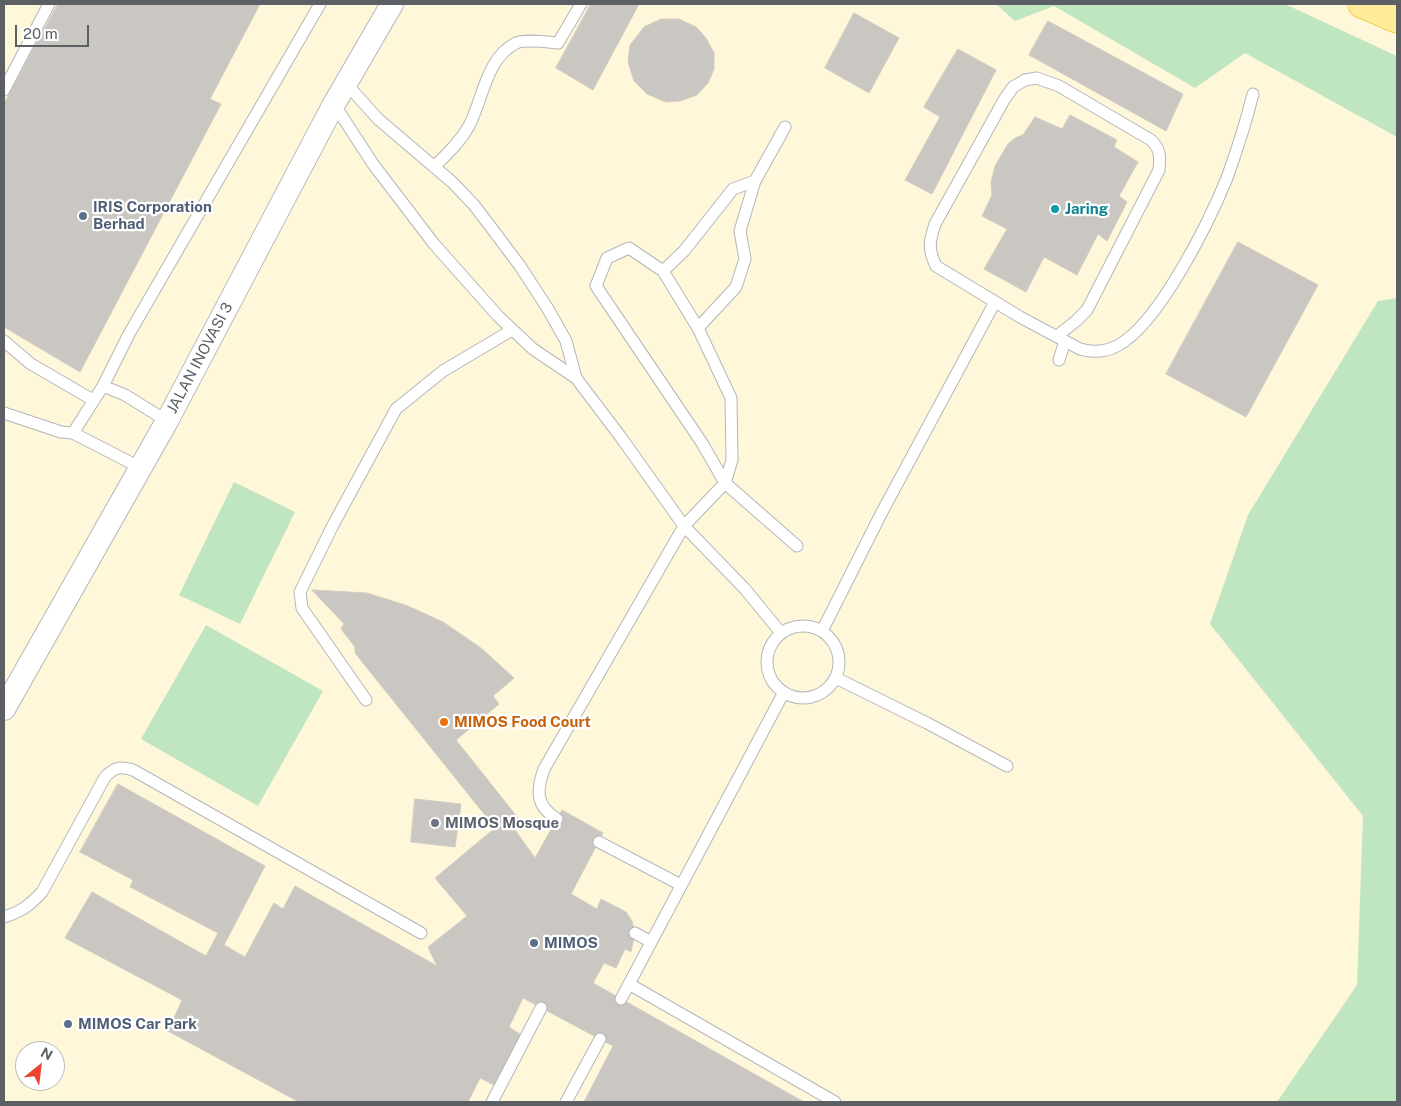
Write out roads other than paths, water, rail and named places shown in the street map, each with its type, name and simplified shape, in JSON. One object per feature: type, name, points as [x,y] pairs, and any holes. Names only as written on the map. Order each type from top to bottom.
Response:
[{"type":"highway","points":[[1362,4],[1397,19]]},
{"type":"street","name":"JALAN INOVASI 3","points":[[4,709],[167,421],[334,104],[392,4]]},
{"type":"lane","points":[[4,90],[49,4]]},
{"type":"lane","points":[[72,433],[103,386],[129,334],[320,4]]},
{"type":"lane","points":[[434,167],[456,145],[469,125],[496,59],[516,43],[558,43],[581,4]]},
{"type":"lane","points":[[1059,360],[1061,339],[1087,310],[1159,170],[1160,156],[1158,146],[1151,140],[1059,86],[1037,78],[1025,80],[1013,87],[935,224],[930,240],[930,254],[936,266],[995,302],[1061,339],[1080,349],[1091,352],[1104,351],[1117,346],[1144,324],[1169,289],[1199,236],[1226,179],[1243,132],[1253,94]]},
{"type":"lane","points":[[348,80],[352,90],[378,119],[452,182],[474,205],[520,266],[566,342],[576,378]]},
{"type":"lane","points":[[334,104],[405,208],[464,279],[498,316],[533,349],[576,378],[684,526],[746,589],[781,633]]},
{"type":"lane","points":[[698,328],[736,287],[745,258],[740,231],[755,181],[785,127]]},
{"type":"lane","points":[[663,271],[684,250],[733,189],[755,181]]},
{"type":"lane","points":[[558,819],[548,813],[542,804],[539,793],[544,769],[684,526],[725,483],[732,460],[731,398],[698,328],[663,271],[629,248],[607,258],[596,286],[702,443],[725,483],[797,546]]},
{"type":"lane","points":[[822,631],[886,504],[995,302]]},
{"type":"lane","points":[[366,700],[302,608],[300,592],[333,525],[396,409],[443,371],[512,330]]},
{"type":"lane","points":[[4,341],[31,364],[93,400]]},
{"type":"lane","points":[[103,386],[125,396],[167,421]]},
{"type":"lane","points":[[4,413],[61,432],[72,433],[141,468]]},
{"type":"lane","points":[[801,626],[812,627],[822,631],[829,637],[838,652],[840,661],[836,678],[825,691],[809,698],[800,698],[784,692],[775,685],[769,675],[768,652],[773,642],[781,633],[801,626]]},
{"type":"lane","points":[[836,678],[927,723],[1007,766]]},
{"type":"lane","points":[[621,999],[784,692]]},
{"type":"lane","points":[[4,917],[30,905],[42,892],[105,777],[114,768],[124,767],[133,770],[421,933]]},
{"type":"lane","points":[[599,842],[681,885]]},
{"type":"lane","points":[[635,933],[651,942]]},
{"type":"lane","points":[[629,984],[835,1102]]},
{"type":"lane","points":[[492,1102],[541,1008]]},
{"type":"lane","points":[[566,1102],[600,1039]]},
{"type":"place","name":"Jaring","points":[[1055,209]]},
{"type":"place","name":"IRIS Corporation Berhad","points":[[83,216]]},
{"type":"place","name":"MIMOS Food Court","points":[[444,722]]},
{"type":"place","name":"MIMOS Mosque","points":[[435,823]]},
{"type":"place","name":"MIMOS","points":[[534,943]]},
{"type":"place","name":"MIMOS Car Park","points":[[68,1024]]}]
